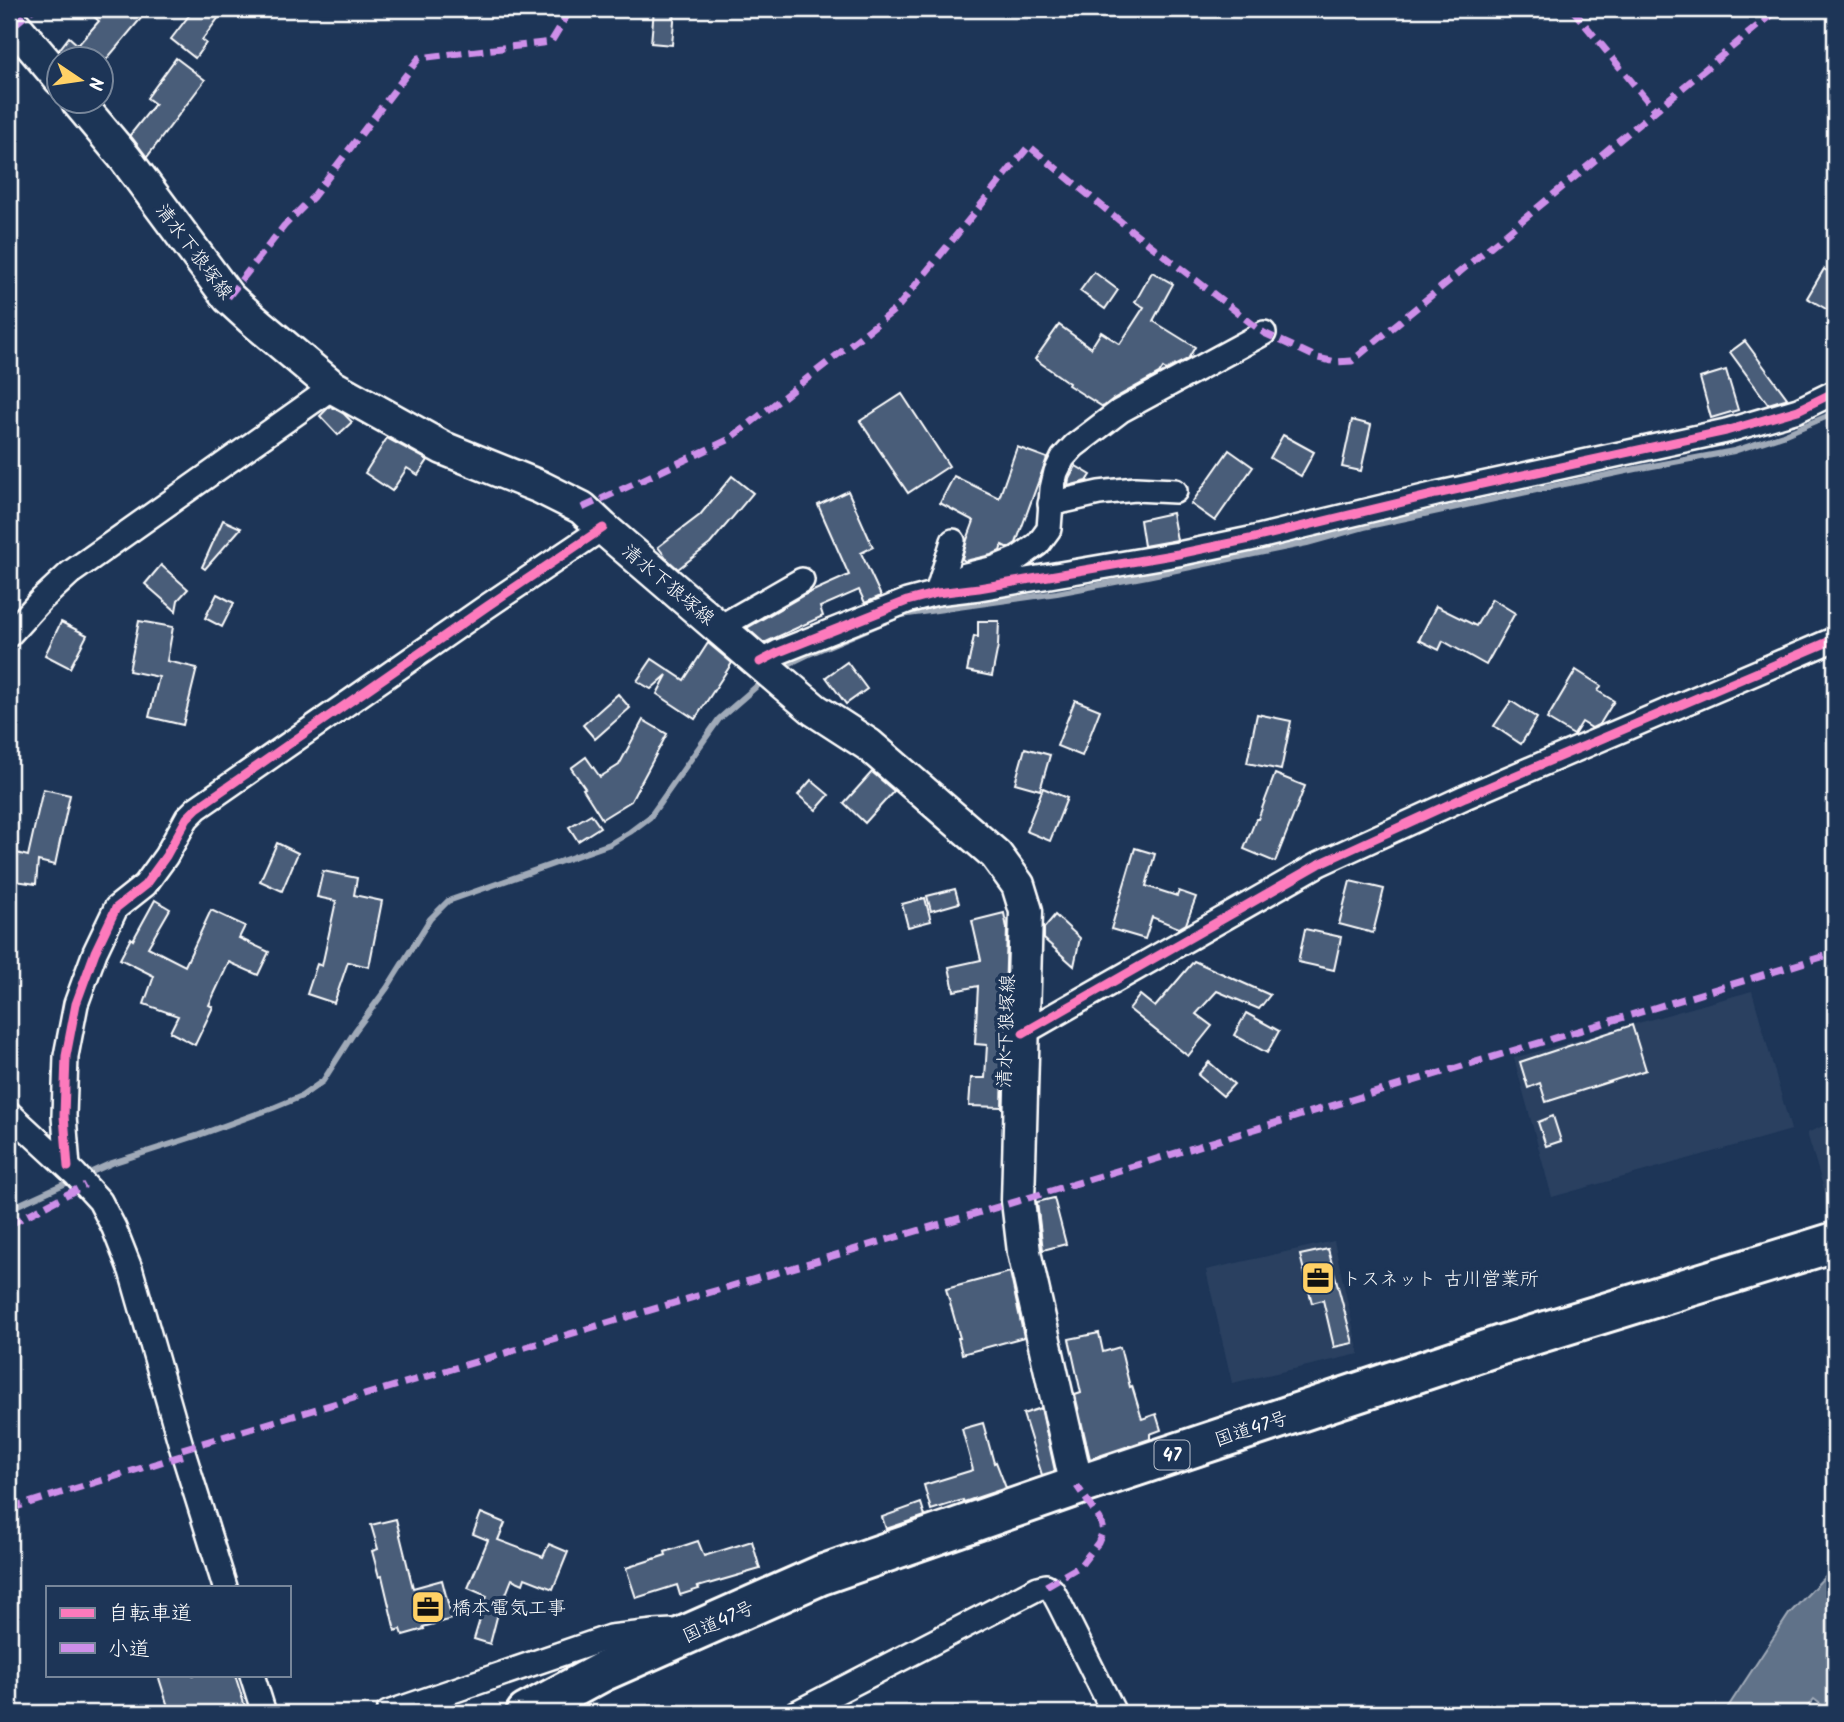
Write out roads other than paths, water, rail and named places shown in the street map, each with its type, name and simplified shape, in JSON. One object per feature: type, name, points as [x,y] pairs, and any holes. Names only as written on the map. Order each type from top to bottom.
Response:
[{"type":"highway","name":"国道47号","points":[[526,1713],[602,1672],[821,1575],[1077,1486],[1500,1345],[1835,1242]]},
{"type":"main road","points":[[10,24],[46,64]]},
{"type":"main road","name":"清水下狼塚線","points":[[90,116],[228,297],[333,387],[443,448],[540,487],[582,508],[815,710],[869,746],[996,855],[1018,885],[1026,911],[1018,1201],[1024,1252],[1077,1486]]},
{"type":"street","points":[[937,593],[967,575],[1017,559],[1038,544],[1049,529],[1056,472],[1063,458],[1074,446],[1120,411],[1264,333]]},
{"type":"street","points":[[9,635],[69,573],[333,387]]},
{"type":"street","points":[[769,670],[779,652],[894,606],[937,593],[1178,554],[1250,539],[1436,494],[1726,431],[1798,410],[1835,392]]},
{"type":"street","points":[[1050,504],[1111,491],[1175,491]]},
{"type":"street","points":[[75,1174],[64,1116],[66,1056],[76,1003],[95,952],[116,908],[145,885],[166,856],[187,818],[208,800],[603,528]]},
{"type":"street","points":[[937,593],[953,541]]},
{"type":"street","points":[[720,627],[802,580]]},
{"type":"street","points":[[1023,1033],[1319,864],[1478,792],[1835,639]]},
{"type":"street","points":[[9,1113],[100,1201],[114,1228],[131,1271],[225,1586]]},
{"type":"street","points":[[796,1713],[1038,1588],[1046,1587],[1052,1590],[1114,1713]]},
{"type":"street","points":[[388,1713],[610,1637],[696,1631]]},
{"type":"street","points":[[252,1676],[264,1713]]},
{"type":"waterway","points":[[780,668],[901,615],[1057,593],[1147,576],[1307,543],[1364,527],[1522,493],[1734,451],[1783,435],[1835,413]]},
{"type":"waterway","points":[[85,1175],[112,1163],[273,1108],[302,1096],[323,1081],[387,988],[430,919],[448,901],[610,844],[630,832],[650,817],[719,719],[765,679]]},
{"type":"waterway","points":[[9,1209],[75,1179]]},
{"type":"place","name":"トスネット 古川営業所","points":[[1318,1278]]},
{"type":"place","name":"橋本電気工事","points":[[428,1607]]}]
